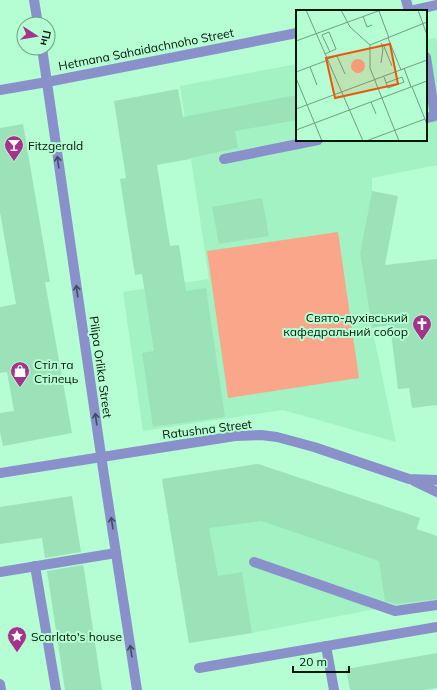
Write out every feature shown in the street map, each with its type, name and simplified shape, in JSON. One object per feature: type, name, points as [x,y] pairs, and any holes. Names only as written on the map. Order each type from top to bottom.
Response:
[{"type":"street","points":[[34,0],[37,16]]},
{"type":"street","points":[[406,0],[413,10]]},
{"type":"street","points":[[418,10],[437,5]]},
{"type":"street","name":"Hetmana Sahaidachnoho Street","points":[[0,90],[296,33]]},
{"type":"street","name":"Pilipa Orlika Street","points":[[43,56],[137,690]]},
{"type":"street","points":[[427,64],[435,116],[427,118]]},
{"type":"street","points":[[224,159],[313,141]]},
{"type":"street","name":"Ratushna Street","points":[[0,473],[235,436],[261,435],[277,437],[314,447],[408,479],[437,480]]},
{"type":"street","points":[[408,479],[437,492]]},
{"type":"street","points":[[0,572],[116,553]]},
{"type":"street","points":[[254,562],[395,611],[437,605]]},
{"type":"street","points":[[36,566],[56,690]]},
{"type":"street","points":[[198,668],[437,628]]},
{"type":"street","points":[[326,646],[334,690]]},
{"type":"street","points":[[0,684],[1,690]]},
{"type":"shaded area","points":[[436,38],[437,44],[437,165],[372,178],[372,191],[360,253],[372,328],[396,442],[283,410],[143,431],[123,292],[209,279],[180,86],[296,64],[296,141],[427,141],[427,39]]},
{"type":"shaded area","points":[[338,232],[359,378],[228,398],[207,251]]},
{"type":"shaded area","points":[[258,464],[420,518],[417,529],[437,536],[437,600],[386,607],[252,633],[189,643],[162,479]]},
{"type":"building","points":[[178,89],[183,117],[296,95],[296,120],[235,131],[238,148],[157,165],[170,246],[179,245],[186,291],[206,288],[225,417],[153,427],[142,353],[154,351],[142,274],[135,275],[120,179],[126,178],[114,101]]},
{"type":"building","points":[[23,124],[50,282],[45,282],[72,433],[3,446],[0,432],[0,413],[14,411],[7,372],[0,373],[0,307],[16,304],[0,212],[0,128]]},
{"type":"building","points":[[372,191],[398,196],[385,265],[437,259],[437,405],[412,408],[409,388],[398,389],[390,325],[372,328],[360,253]]},
{"type":"building","points":[[262,198],[269,236],[219,244],[212,207]]},
{"type":"building","points":[[258,464],[420,518],[416,529],[437,536],[437,599],[396,604],[385,601],[379,561],[261,521],[209,528],[218,576],[242,572],[252,633],[189,643],[162,479]]},
{"type":"building","points":[[72,496],[81,552],[45,558],[42,538],[0,544],[0,507]]},
{"type":"building","points":[[83,565],[102,690],[65,690],[47,571]]},
{"type":"building","points":[[437,653],[437,688],[425,690],[350,690],[346,669]]},
{"type":"place","name":"Fitzgerald","points":[[14,162]]},
{"type":"place","name":"Свято-духівський кафедральний собор","points":[[422,341]]},
{"type":"place","name":"Стіл та Стілець","points":[[20,388]]},
{"type":"place","name":"Scarlato's house","points":[[17,653]]}]
